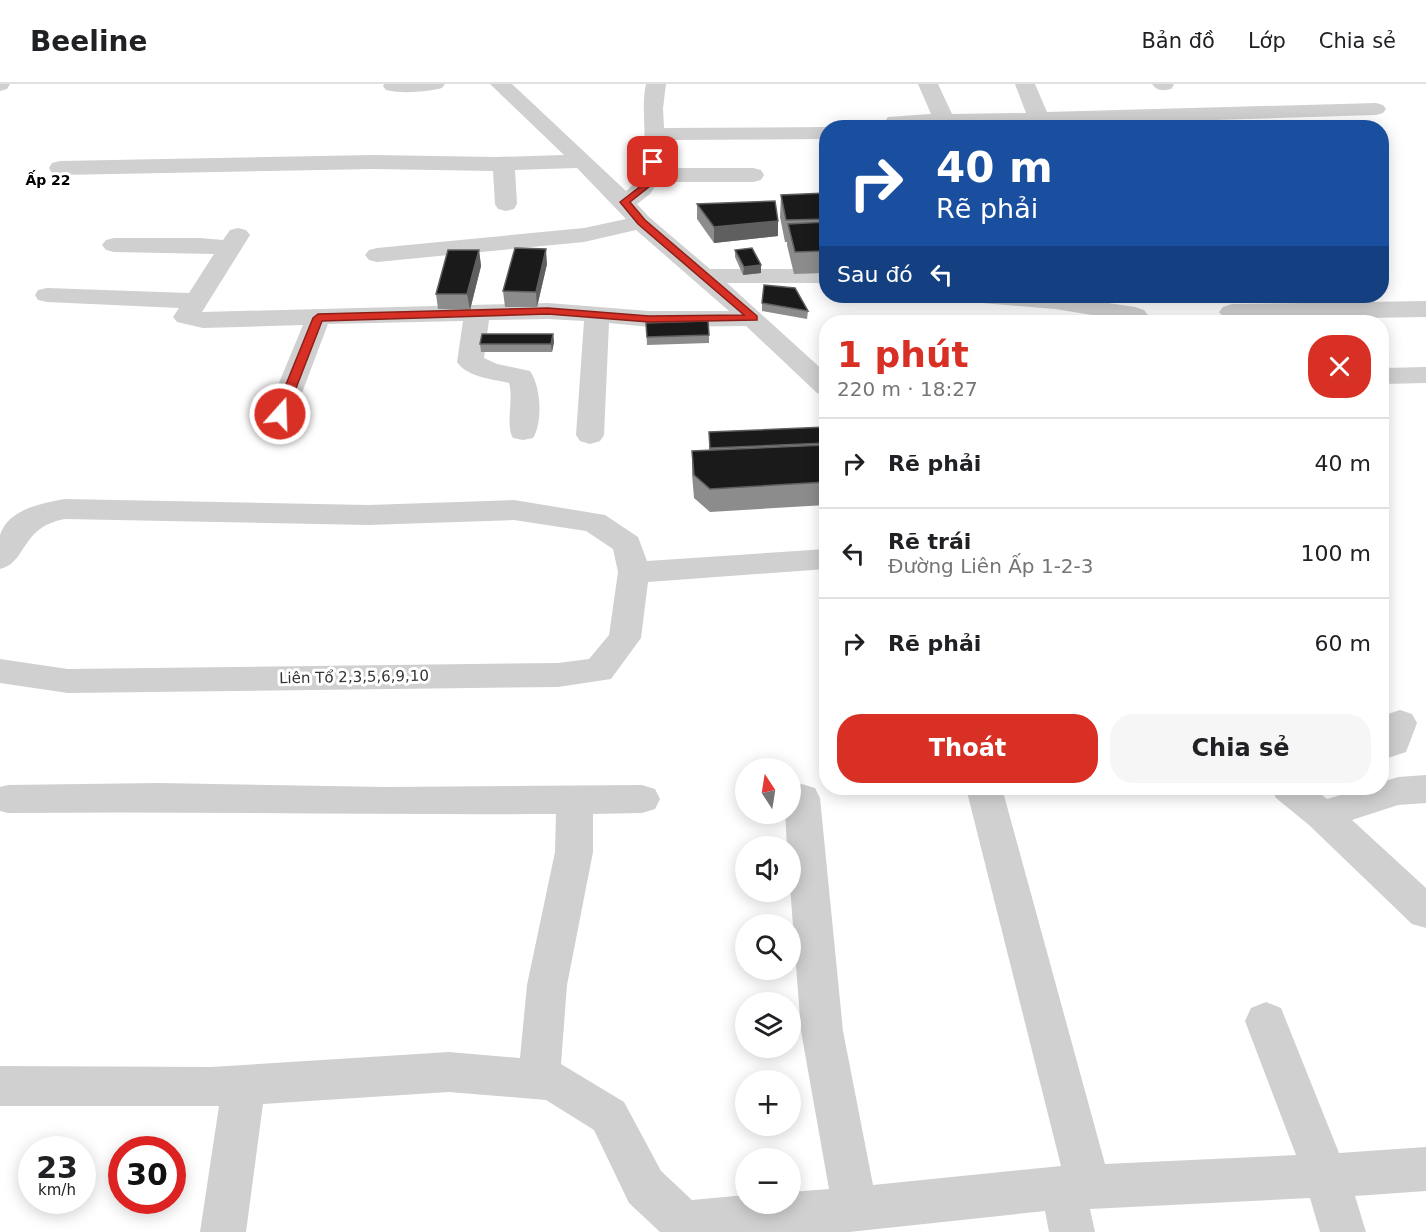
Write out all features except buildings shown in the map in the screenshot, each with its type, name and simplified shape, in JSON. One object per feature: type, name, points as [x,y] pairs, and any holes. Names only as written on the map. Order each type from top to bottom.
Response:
[{"type":"street","points":[[393,86],[435,84]]},
{"type":"street","points":[[500,84],[625,202],[641,222],[753,318],[819,380]]},
{"type":"street","points":[[625,202],[646,186],[657,148],[652,96],[656,84]]},
{"type":"street","points":[[928,84],[942,120]]},
{"type":"street","points":[[1025,84],[1039,120]]},
{"type":"street","points":[[1130,120],[1376,109]]},
{"type":"street","points":[[656,134],[819,133]]},
{"type":"street","points":[[60,168],[373,162],[582,161]]},
{"type":"street","points":[[504,163],[506,204]]},
{"type":"street","points":[[649,175],[753,175]]},
{"type":"street","points":[[377,255],[584,235],[641,222]]},
{"type":"street","points":[[114,245],[200,245],[233,242],[186,317],[203,320],[548,311],[649,319],[753,318]]},
{"type":"street","points":[[705,276],[819,276]]},
{"type":"street","points":[[47,295],[197,301]]},
{"type":"street","points":[[1060,303],[1135,315]]},
{"type":"street","points":[[1230,310],[1426,309]]},
{"type":"street","points":[[477,314],[470,362],[490,371],[521,377],[526,395],[523,432]]},
{"type":"street","points":[[590,435],[597,315]]},
{"type":"street","points":[[280,414],[318,318]]},
{"type":"street","points":[[1389,376],[1426,375]]},
{"type":"street","name":"Liên Tổ 2,3,5,6,9,10","points":[[0,559],[26,521],[38,514],[65,508],[368,514],[514,510],[594,522],[627,544],[634,572],[626,638],[599,670],[558,675],[68,681],[0,671]]},
{"type":"street","points":[[634,572],[819,559]]},
{"type":"street","points":[[1389,794],[1426,789]]},
{"type":"street","points":[[986,795],[1076,1187],[1072,1232]]},
{"type":"street","points":[[1298,795],[1426,912]]},
{"type":"street","points":[[1322,815],[1385,795]]},
{"type":"street","points":[[8,799],[159,797],[387,801],[642,799]]},
{"type":"street","points":[[802,798],[822,1031],[855,1209]]},
{"type":"street","points":[[539,1080],[547,985],[574,852],[574,800]]},
{"type":"street","points":[[1266,1021],[1326,1176],[1342,1232]]},
{"type":"street","points":[[0,1086],[211,1087],[449,1072],[553,1081],[609,1116],[645,1187],[684,1223],[1076,1187],[1326,1176],[1426,1169]]},
{"type":"street","points":[[223,1232],[244,1084]]},
{"type":"district","name":"Ấp 22","points":[[48,180]]},
{"type":"route","points":[[280,414],[318,318],[548,311],[649,319],[753,318],[641,222],[625,202],[646,186],[653,162]]}]
